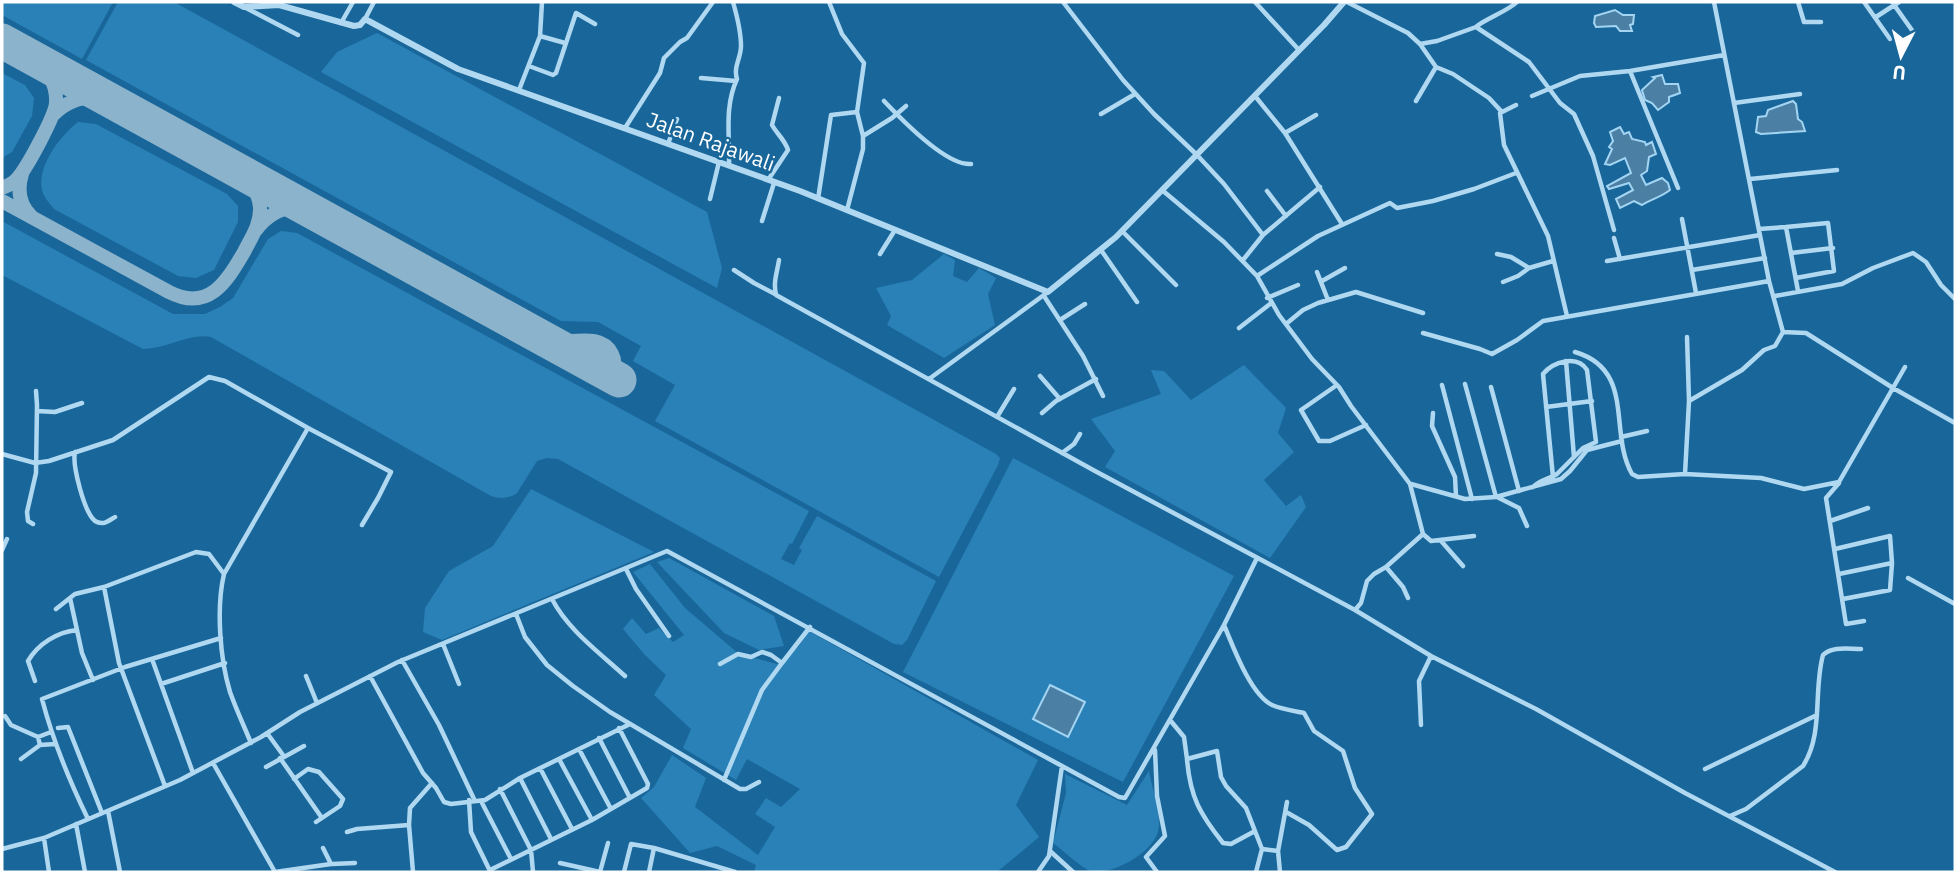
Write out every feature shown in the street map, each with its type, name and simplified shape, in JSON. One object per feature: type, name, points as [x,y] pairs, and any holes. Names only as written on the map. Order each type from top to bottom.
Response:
[{"type":"street","points":[[235,2],[298,35]]},
{"type":"street","points":[[341,24],[353,2]]},
{"type":"street","points":[[244,7],[268,3],[357,26],[365,19],[374,2]]},
{"type":"street","points":[[519,90],[540,36],[541,2]]},
{"type":"street","points":[[625,128],[660,73],[664,58],[687,38],[713,2]]},
{"type":"street","points":[[729,166],[727,123],[736,81],[734,73],[741,48],[740,29],[733,2]]},
{"type":"street","points":[[829,2],[842,34],[864,62],[857,112],[863,149],[846,210]]},
{"type":"street","points":[[1063,2],[1135,94],[1224,184],[1263,235]]},
{"type":"street","points":[[1255,2],[1300,51]]},
{"type":"street","points":[[1420,44],[1476,27],[1517,2]]},
{"type":"street","points":[[1689,401],[1742,370],[1764,350],[1775,346],[1783,332],[1769,281],[1714,2]]},
{"type":"street","points":[[1798,2],[1804,22],[1821,22]]},
{"type":"street","points":[[1864,2],[1890,39]]},
{"type":"street","points":[[929,379],[1046,294],[1122,231],[1300,51],[1342,3],[1408,33],[1420,44],[1436,67],[1489,98],[1501,111],[1502,137],[1516,173],[1547,232],[1567,316]]},
{"type":"street","points":[[1876,17],[1895,3],[1914,33]]},
{"type":"street","points":[[529,66],[553,75],[556,73],[576,13],[595,24]]},
{"type":"street","name":"Jalan Rajawali","points":[[365,19],[458,69],[818,199],[896,229],[1046,294]]},
{"type":"street","points":[[1476,27],[1529,62],[1560,103],[1574,114],[1593,156],[1614,229]]},
{"type":"street","points":[[540,36],[565,43]]},
{"type":"street","points":[[1532,96],[1580,76],[1630,71],[1724,55]]},
{"type":"street","points":[[1416,101],[1436,67]]},
{"type":"street","points":[[1630,71],[1678,188]]},
{"type":"street","points":[[701,78],[736,81]]},
{"type":"street","points":[[1101,114],[1135,94]]},
{"type":"street","points":[[1734,103],[1800,94]]},
{"type":"street","points":[[1255,96],[1285,133],[1342,224]]},
{"type":"street","points":[[762,221],[771,182],[788,150],[786,142],[772,125],[779,98]]},
{"type":"street","points":[[884,102],[943,153],[964,164],[971,164]]},
{"type":"street","points":[[1501,111],[1516,105]]},
{"type":"street","points":[[863,136],[906,106]]},
{"type":"street","points":[[818,199],[831,115],[857,112]]},
{"type":"street","points":[[1285,133],[1316,115]]},
{"type":"street","points":[[668,144],[677,119]]},
{"type":"street","points":[[710,199],[719,162]]},
{"type":"street","points":[[1750,179],[1837,170]]},
{"type":"street","points":[[1257,276],[1299,247],[1390,203],[1397,208],[1433,201],[1516,173]]},
{"type":"street","points":[[1243,260],[1263,235],[1320,187]]},
{"type":"street","points":[[1163,191],[1243,260],[1257,276],[1270,304],[1303,348],[1337,385],[1410,484],[1423,534],[1430,541],[1474,536]]},
{"type":"street","points":[[1267,191],[1286,216]]},
{"type":"street","points":[[1682,219],[1696,293]]},
{"type":"street","points":[[1607,261],[1687,248],[1786,227],[1828,223],[1835,271],[1796,278]]},
{"type":"street","points":[[1786,227],[1798,291]]},
{"type":"street","points":[[880,254],[896,229]]},
{"type":"street","points":[[1122,231],[1176,285]]},
{"type":"street","points":[[1614,238],[1620,259]]},
{"type":"street","points":[[1791,253],[1833,248]]},
{"type":"street","points":[[1101,250],[1137,302]]},
{"type":"street","points":[[1775,296],[1842,284],[1913,253],[1926,262],[1941,285],[1955,299]]},
{"type":"street","points":[[1497,254],[1511,257],[1529,268]]},
{"type":"street","points":[[1692,270],[1765,258]]},
{"type":"street","points":[[776,295],[773,281],[779,260]]},
{"type":"street","points":[[1503,282],[1529,268],[1553,261]]},
{"type":"street","points":[[1322,281],[1345,268]]},
{"type":"street","points":[[734,270],[754,284],[1062,453],[1355,610],[1430,656],[1536,709],[1835,872]]},
{"type":"street","points":[[1317,272],[1328,300]]},
{"type":"street","points":[[1423,333],[1480,348],[1492,354],[1517,340],[1540,322],[1769,281]]},
{"type":"street","points":[[1267,298],[1297,285]]},
{"type":"street","points":[[1286,324],[1303,310],[1356,292],[1423,313]]},
{"type":"street","points":[[1046,294],[1096,379],[1103,396]]},
{"type":"street","points":[[1060,320],[1085,304]]},
{"type":"street","points":[[1238,328],[1270,304]]},
{"type":"street","points":[[1783,332],[1806,333],[1955,423]]},
{"type":"street","points":[[1685,474],[1689,401],[1687,337]]},
{"type":"street","points":[[1576,352],[1584,354],[1610,376],[1616,392],[1622,439],[1632,474],[1639,477],[1685,474],[1761,478],[1804,489],[1839,482]]},
{"type":"street","points":[[1533,487],[1538,482],[1553,477],[1585,447],[1596,442],[1587,370],[1583,363],[1574,360],[1548,369],[1543,374],[1553,477]]},
{"type":"street","points":[[1566,361],[1574,457]]},
{"type":"street","points":[[1864,621],[1846,624],[1826,498],[1839,482],[1905,367]]},
{"type":"street","points":[[1040,376],[1060,399]]},
{"type":"street","points":[[2,454],[35,463],[49,461],[124,434],[188,388],[208,377],[216,377],[391,472],[362,525]]},
{"type":"street","points":[[1042,413],[1060,399],[1096,379]]},
{"type":"street","points":[[1465,384],[1496,497],[1519,508],[1527,526]]},
{"type":"street","points":[[1337,385],[1301,410],[1319,441],[1330,441],[1366,425]]},
{"type":"street","points":[[1442,385],[1472,499]]},
{"type":"street","points":[[1491,387],[1519,491]]},
{"type":"street","points":[[997,417],[1014,389]]},
{"type":"street","points":[[33,524],[28,521],[27,512],[36,473],[36,391]]},
{"type":"street","points":[[1546,407],[1592,401]]},
{"type":"street","points":[[37,411],[55,412],[82,403]]},
{"type":"street","points":[[1433,412],[1432,426],[1455,477],[1456,496]]},
{"type":"street","points":[[251,743],[230,692],[221,638],[220,589],[224,574],[308,428]]},
{"type":"street","points":[[1410,484],[1472,499],[1496,497],[1566,475],[1590,449],[1647,431]]},
{"type":"street","points":[[1062,453],[1074,444],[1080,434]]},
{"type":"street","points":[[75,451],[73,461],[93,519],[106,523],[115,517]]},
{"type":"street","points":[[1830,521],[1868,508]]},
{"type":"street","points":[[1355,610],[1363,600],[1367,581],[1423,534]]},
{"type":"street","points":[[1835,549],[1889,536],[1892,563],[1890,590],[1843,599]]},
{"type":"street","points":[[2,550],[8,539]]},
{"type":"street","points":[[1441,541],[1463,566]]},
{"type":"street","points":[[2,849],[44,838],[194,773],[251,743],[317,703],[402,660],[669,551],[1125,798],[1224,625],[1257,558]]},
{"type":"street","points":[[56,609],[86,590],[104,587],[196,552],[209,554],[224,574]]},
{"type":"street","points":[[1839,574],[1892,563]]},
{"type":"street","points":[[1386,567],[1403,587],[1408,598]]},
{"type":"street","points":[[626,569],[636,589],[669,636]]},
{"type":"street","points":[[1908,578],[1955,604]]},
{"type":"street","points":[[104,587],[121,669],[164,786]]},
{"type":"street","points":[[70,598],[82,653],[93,680]]},
{"type":"street","points":[[552,599],[557,610],[625,677]]},
{"type":"street","points":[[516,614],[524,637],[547,665],[610,712],[740,789],[746,789],[758,782]]},
{"type":"street","points":[[1224,625],[1240,665],[1270,704],[1304,713],[1314,731],[1342,751],[1354,788],[1371,814],[1346,847],[1337,850],[1310,825],[1286,812]]},
{"type":"street","points":[[723,780],[762,690],[810,627]]},
{"type":"street","points":[[35,681],[28,661],[34,651],[57,635],[77,630]]},
{"type":"street","points":[[88,819],[68,779],[41,699],[121,669],[221,638]]},
{"type":"street","points":[[443,644],[459,684]]},
{"type":"street","points":[[1729,816],[1746,808],[1803,766],[1812,748],[1823,655],[1835,649],[1861,649]]},
{"type":"street","points":[[720,664],[738,654],[748,657],[762,652],[782,663]]},
{"type":"street","points":[[1421,725],[1419,681],[1430,656]]},
{"type":"street","points":[[152,659],[194,773]]},
{"type":"street","points":[[402,660],[439,725],[472,800],[471,832],[490,871],[592,820],[647,788],[648,784],[619,728]]},
{"type":"street","points":[[161,684],[225,663]]},
{"type":"street","points":[[306,676],[317,703]]},
{"type":"street","points":[[370,676],[423,773],[447,803],[481,801],[520,778],[630,723]]},
{"type":"street","points":[[1705,768],[1816,715]]},
{"type":"street","points":[[5,716],[11,724],[38,737],[51,732]]},
{"type":"street","points":[[1170,719],[1184,737],[1194,800],[1206,821],[1223,843],[1231,844],[1255,831]]},
{"type":"street","points":[[58,728],[68,727],[105,812],[120,872]]},
{"type":"street","points":[[267,733],[282,756],[294,779],[319,820],[341,806],[343,799],[319,772],[308,769],[294,779]]},
{"type":"street","points":[[38,737],[40,745]]},
{"type":"street","points":[[599,738],[630,798]]},
{"type":"street","points":[[21,759],[40,745],[55,744]]},
{"type":"street","points":[[266,767],[304,746]]},
{"type":"street","points":[[579,749],[611,809]]},
{"type":"street","points":[[1154,749],[1158,803],[1165,836],[1146,857],[1157,872]]},
{"type":"street","points":[[1187,759],[1217,751],[1221,777],[1245,808],[1262,849],[1256,872]]},
{"type":"street","points":[[559,759],[592,820]]},
{"type":"street","points":[[212,763],[274,872],[355,863]]},
{"type":"street","points":[[1041,871],[1050,851],[1062,766]]},
{"type":"street","points":[[540,768],[572,829]]},
{"type":"street","points":[[520,778],[551,839]]},
{"type":"street","points":[[413,872],[409,825],[412,804],[432,783]]},
{"type":"street","points":[[500,789],[531,850],[533,872]]},
{"type":"street","points":[[481,801],[512,859]]},
{"type":"street","points":[[1280,872],[1278,850],[1287,802]]},
{"type":"street","points":[[76,824],[85,872]]},
{"type":"street","points":[[346,832],[358,828],[409,825]]},
{"type":"street","points":[[44,838],[49,872]]},
{"type":"street","points":[[560,863],[600,872],[608,843]]},
{"type":"street","points":[[624,872],[631,844],[654,848],[735,872]]},
{"type":"street","points":[[323,848],[331,864]]},
{"type":"street","points":[[651,872],[654,848]]},
{"type":"street","points":[[1262,849],[1278,850]]},
{"type":"street","points":[[1050,851],[1073,872]]},
{"type":"shaded area","points":[[2,2],[113,2],[82,59],[2,15]]},
{"type":"shaded area","points":[[118,2],[174,2],[996,454],[1000,458],[998,465],[939,577],[655,421],[675,385],[633,361],[641,346],[598,322],[561,321],[86,60]]},
{"type":"shaded area","points":[[1615,10],[1623,15],[1634,15],[1633,24],[1630,25],[1632,31],[1620,31],[1616,26],[1596,27],[1595,16]]},
{"type":"shaded area","points":[[377,33],[707,212],[722,268],[717,288],[321,72],[337,52]]},
{"type":"shaded area","points":[[2,73],[25,85],[34,98],[32,116],[12,152],[2,158]]},
{"type":"shaded area","points":[[1662,75],[1665,84],[1678,84],[1680,93],[1669,97],[1669,102],[1658,110],[1645,100],[1642,90],[1655,78],[1653,77]]},
{"type":"shaded area","points":[[1793,101],[1805,131],[1761,134],[1756,132],[1758,117],[1766,116],[1768,110]]},
{"type":"shaded area","points":[[78,122],[96,124],[227,194],[238,206],[238,222],[214,270],[196,278],[178,276],[54,209],[43,192],[43,171],[57,143]]},
{"type":"shaded area","points":[[1620,127],[1624,134],[1629,132],[1632,139],[1645,142],[1646,145],[1652,142],[1656,154],[1649,157],[1647,171],[1641,175],[1646,185],[1662,178],[1668,183],[1670,190],[1642,205],[1634,201],[1620,208],[1616,199],[1633,190],[1629,183],[1609,189],[1607,186],[1631,173],[1625,158],[1610,165],[1605,164],[1612,149],[1609,147],[1613,141],[1610,132]]},
{"type":"shaded area","points":[[2,221],[173,314],[205,314],[220,307],[233,298],[268,239],[281,231],[297,233],[809,511],[781,559],[794,565],[802,550],[799,548],[817,516],[936,581],[907,640],[902,645],[894,644],[558,459],[537,461],[514,495],[504,498],[491,496],[211,337],[194,337],[161,347],[143,349],[2,275]]},
{"type":"shaded area","points":[[944,254],[955,260],[953,276],[967,282],[979,268],[996,278],[988,294],[995,325],[944,358],[887,325],[891,316],[876,288],[912,280]]},
{"type":"shaded area","points":[[1244,365],[1286,408],[1278,433],[1294,452],[1264,480],[1286,506],[1301,495],[1306,507],[1270,558],[1105,467],[1115,451],[1091,419],[1161,394],[1151,370],[1164,371],[1191,400]]},
{"type":"shaded area","points":[[1013,458],[1234,576],[1123,782],[903,672]]},
{"type":"shaded area","points":[[531,489],[654,552],[442,640],[423,632],[425,608],[449,571],[493,546]]},
{"type":"shaded area","points":[[669,558],[774,616],[784,646],[759,650],[724,633],[657,562]]},
{"type":"shaded area","points":[[650,564],[685,608],[739,654],[777,664],[798,647],[809,631],[1038,760],[1016,805],[1039,837],[997,872],[754,872],[756,865],[717,846],[690,853],[641,798],[654,787],[672,755],[706,778],[695,807],[758,855],[775,827],[755,814],[766,798],[781,807],[800,789],[747,759],[736,780],[683,748],[691,729],[654,695],[666,675],[623,629],[632,618],[646,634],[659,628],[673,642],[684,635],[633,572]]},
{"type":"shaded area","points":[[1050,685],[1085,702],[1068,737],[1033,719]]},
{"type":"shaded area","points":[[1149,771],[1159,824],[1157,833],[1145,851],[1113,869],[1092,872],[1053,843],[1066,793],[1065,774],[1127,805]]},
{"type":"taxiway","points":[[2,188],[13,183],[21,174],[51,119],[56,103],[54,85],[37,60]]},
{"type":"taxiway","points":[[54,114],[77,100],[105,98]]},
{"type":"taxiway","points":[[22,174],[20,196],[31,216]]},
{"type":"taxiway","points":[[2,201],[169,292],[195,299],[223,284],[255,231],[260,207],[249,177]]},
{"type":"taxiway","points":[[256,230],[279,211],[308,209]]},
{"type":"taxiway","points":[[548,341],[583,340],[600,343],[612,354],[614,367],[610,375],[600,378],[584,368],[572,354]]},
{"type":"runway","points":[[2,41],[619,380]]}]
